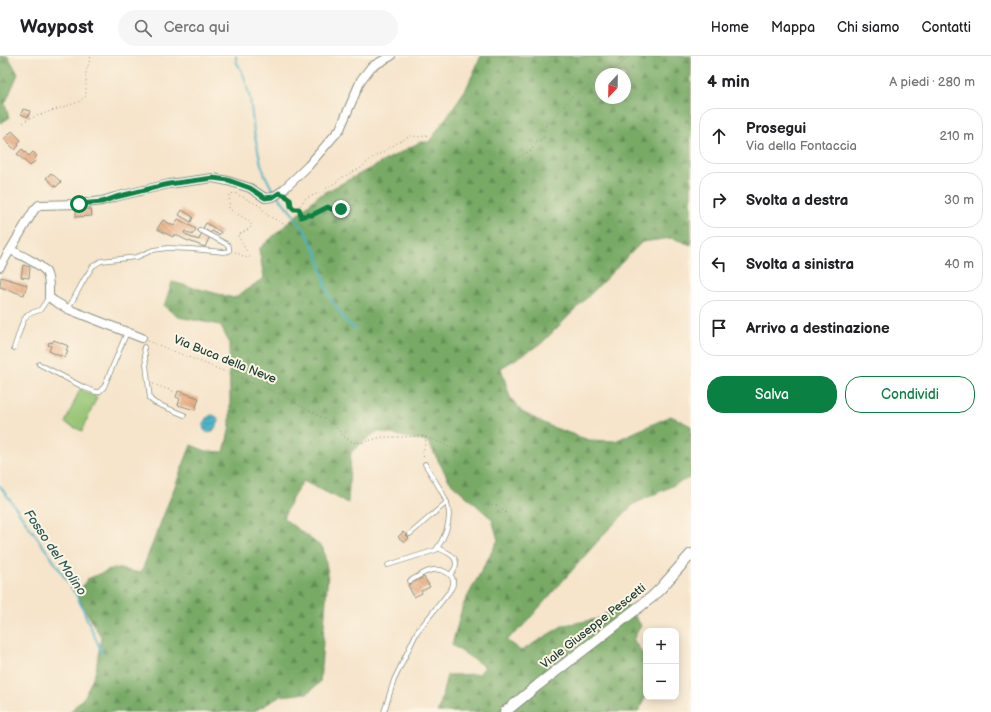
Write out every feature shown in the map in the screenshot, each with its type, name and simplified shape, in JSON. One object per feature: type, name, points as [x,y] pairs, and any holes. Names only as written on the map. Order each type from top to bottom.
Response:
[{"type":"street","points":[[0,267],[34,210],[39,205],[102,202],[129,193],[169,184],[213,178],[228,180],[250,188],[265,198],[277,194],[308,166],[340,129],[361,80],[371,67],[391,56]]},
{"type":"street","points":[[11,250],[42,268],[48,279],[49,297],[54,301],[68,309],[127,332],[143,340]]},
{"type":"street","name":"Viale Giuseppe Pescetti","points":[[505,712],[652,597],[691,554]]},
{"type":"lane","points":[[68,309],[93,266],[101,261],[137,257],[153,250],[168,248],[224,252],[229,251],[228,245],[200,230]]},
{"type":"lane","points":[[14,348],[25,317],[31,312],[40,310],[49,297]]},
{"type":"lane","points":[[39,364],[85,388],[99,392],[104,387],[127,332]]},
{"type":"lane","points":[[144,347],[149,396],[152,401],[184,415]]},
{"type":"lane","points":[[388,565],[434,551],[446,530],[449,520],[447,502],[445,496],[425,464]]},
{"type":"lane","points":[[410,534],[447,502]]},
{"type":"lane","points":[[437,548],[452,555],[454,558],[456,564],[450,575]]},
{"type":"lane","points":[[384,712],[394,680],[416,632],[451,588],[453,582],[452,578],[447,572],[434,569],[410,581]]},
{"type":"path","points":[[23,123],[28,119],[79,102],[86,96],[86,72],[91,56]]},
{"type":"path","points":[[616,68],[629,56]]},
{"type":"path","points":[[229,249],[247,258],[250,257],[238,235],[252,226],[250,222],[234,214],[230,210],[230,194],[235,193],[260,206],[267,215],[289,227],[293,226],[301,217],[312,215],[328,207],[331,209],[341,209],[354,205],[396,204],[420,200],[441,193],[495,166],[508,164],[523,154],[531,151],[537,142],[543,139],[546,123],[558,113],[574,94],[595,85]]},
{"type":"path","points":[[301,217],[299,209],[306,198],[322,192],[338,182],[341,178],[361,168],[372,158],[396,143],[411,136],[429,136]]},
{"type":"path","points":[[277,194],[284,195],[290,199],[291,206],[294,209],[299,209]]},
{"type":"path","name":"Via Buca della Neve","points":[[143,340],[281,395],[327,420],[351,442],[364,442],[382,437],[426,437]]},
{"type":"path","points":[[147,382],[175,392]]},
{"type":"path","points":[[425,464],[423,453],[426,437],[454,449],[457,462],[463,468],[473,494],[486,506],[498,506],[507,514]]},
{"type":"green space","points":[[0,56],[8,56],[18,74],[5,104],[9,118],[0,123]]},
{"type":"green space","points":[[481,56],[691,56],[691,245],[672,238],[642,242],[542,343],[501,368],[510,397],[522,412],[552,427],[589,440],[615,441],[671,416],[691,426],[691,477],[634,504],[605,533],[522,627],[506,640],[521,651],[564,625],[598,619],[624,601],[641,625],[633,640],[643,654],[644,700],[638,712],[437,712],[447,675],[479,674],[485,667],[452,645],[463,605],[498,540],[492,519],[450,482],[428,442],[377,431],[351,452],[348,503],[303,481],[283,518],[323,548],[328,573],[320,682],[308,693],[281,696],[253,712],[70,712],[85,696],[96,670],[101,637],[77,596],[87,579],[115,568],[141,573],[191,445],[206,451],[224,452],[230,427],[229,342],[220,325],[178,317],[164,306],[172,282],[234,298],[264,278],[259,249],[318,196],[420,142],[429,142],[466,89]]},
{"type":"green space","points":[[80,389],[97,397],[82,431],[65,423]]},
{"type":"water","points":[[211,415],[216,417],[219,422],[213,431],[208,433],[204,430],[203,425]]},
{"type":"building","points":[[23,109],[30,111],[28,117],[21,114]]},
{"type":"building","points":[[12,131],[21,140],[15,150],[4,139]]},
{"type":"building","points":[[22,149],[29,156],[33,152],[37,156],[35,158],[36,160],[30,166],[17,154]]},
{"type":"building","points":[[51,173],[61,182],[56,187],[46,178]]},
{"type":"building","points":[[91,209],[92,216],[76,217],[76,210]]},
{"type":"building","points":[[182,210],[193,217],[191,222],[179,215]]},
{"type":"building","points":[[178,219],[196,229],[192,235],[185,231],[184,233],[190,237],[199,240],[202,232],[210,236],[205,247],[174,234],[173,237],[157,229],[163,220],[174,226]]},
{"type":"building","points":[[206,223],[221,232],[219,235],[212,231],[210,233],[203,228]]},
{"type":"building","points":[[23,265],[30,267],[29,278],[21,277]]},
{"type":"building","points":[[1,277],[27,285],[24,295],[0,287]]},
{"type":"building","points":[[54,340],[68,346],[66,350],[68,351],[65,358],[49,351],[51,346],[48,345],[49,342],[52,343]]},
{"type":"building","points":[[178,391],[199,398],[195,410],[178,405],[180,399],[176,397]]},
{"type":"building","points":[[403,532],[409,538],[404,542],[398,537]]},
{"type":"building","points":[[424,577],[430,587],[421,591],[422,593],[414,597],[408,585]]},
{"type":"waterway","points":[[236,56],[236,61],[244,76],[250,98],[254,132],[261,164],[275,193]]},
{"type":"waterway","points":[[278,196],[305,231],[317,253],[328,294],[345,320],[355,329]]},
{"type":"waterway","name":"Fosso del Molino","points":[[0,486],[77,596],[102,653]]},
{"type":"route","points":[[79,204],[102,202],[169,184],[213,178],[228,180],[250,188],[265,198],[273,197],[279,193],[282,194],[290,199],[290,205],[294,209],[299,209],[301,217],[312,215],[328,207],[331,209],[341,209]]}]
